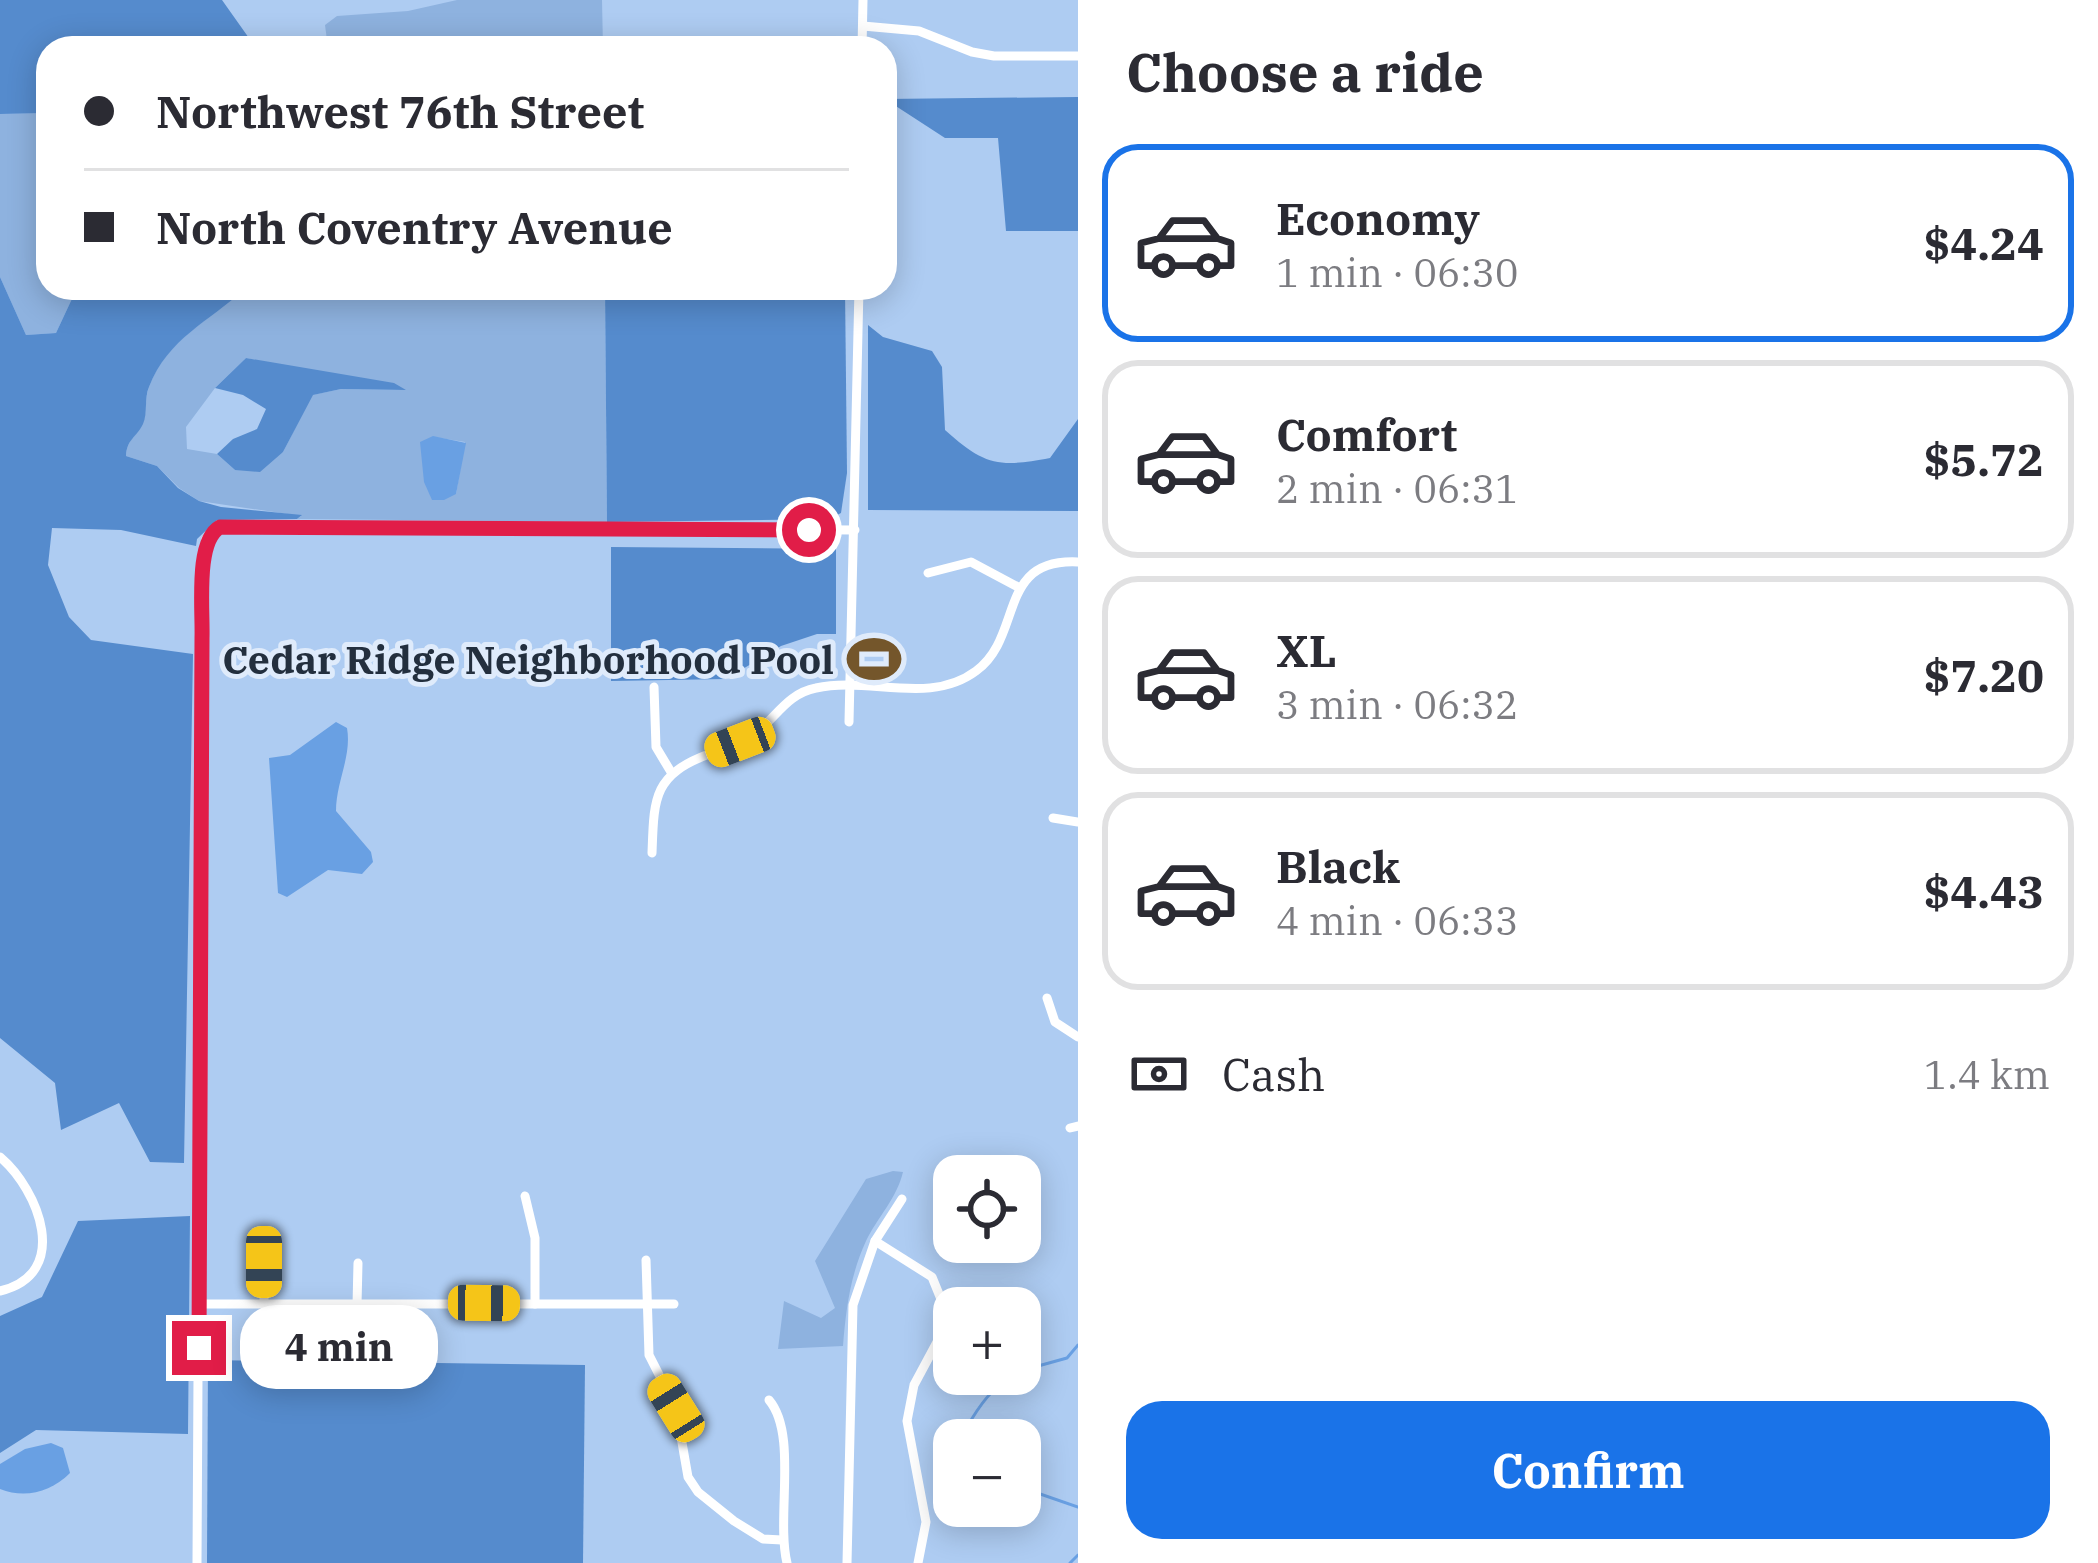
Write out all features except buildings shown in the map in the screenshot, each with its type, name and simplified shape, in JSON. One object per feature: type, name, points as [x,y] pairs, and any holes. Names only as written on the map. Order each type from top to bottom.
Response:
[{"type":"street","points":[[862,0],[863,36]]},
{"type":"street","points":[[863,26],[919,31],[994,56],[1078,56]]},
{"type":"street","points":[[849,722],[859,300]]},
{"type":"street","points":[[197,1563],[202,638],[204,547],[210,533],[220,527],[855,530]]},
{"type":"street","points":[[652,853],[656,797],[671,772],[754,734],[793,697],[816,688],[929,689],[955,684],[987,662],[1018,587],[1056,561],[1078,562]]},
{"type":"street","points":[[928,573],[971,562],[1018,587]]},
{"type":"street","points":[[654,687],[656,747],[671,772]]},
{"type":"street","points":[[1053,818],[1078,822]]},
{"type":"street","points":[[1047,998],[1055,1022],[1078,1037]]},
{"type":"street","points":[[0,1157],[31,1195],[43,1222],[43,1237],[33,1269],[11,1289],[0,1292]]},
{"type":"street","points":[[525,1196],[535,1238],[535,1304]]},
{"type":"street","points":[[848,1563],[853,1305],[875,1241],[902,1199]]},
{"type":"street","points":[[875,1241],[932,1277],[945,1309],[943,1331],[914,1385],[907,1421],[926,1522],[918,1563]]},
{"type":"street","points":[[646,1260],[649,1355],[676,1408],[688,1477],[698,1492],[734,1521],[763,1539],[782,1540]]},
{"type":"street","points":[[264,1262],[264,1305]]},
{"type":"street","points":[[356,1347],[358,1263]]},
{"type":"street","points":[[200,1304],[674,1304]]},
{"type":"street","points":[[769,1400],[782,1422],[782,1540],[787,1563]]},
{"type":"shaded area","points":[[0,0],[222,0],[248,36],[36,36],[36,113],[0,114]]},
{"type":"shaded area","points":[[457,0],[602,0],[603,36],[326,36],[325,25],[337,16],[408,11]]},
{"type":"shaded area","points":[[1078,97],[1078,231],[1006,231],[998,138],[945,138],[897,107],[897,99]]},
{"type":"shaded area","points":[[36,113],[36,300],[71,300],[56,333],[26,335],[0,277],[0,114]]},
{"type":"shaded area","points":[[0,277],[26,335],[56,333],[71,300],[231,300],[191,332],[157,370],[144,420],[126,456],[157,466],[199,501],[302,515],[297,519],[217,520],[197,539],[196,546],[121,530],[52,528],[48,565],[69,617],[91,640],[193,654],[184,1163],[150,1162],[119,1103],[61,1130],[55,1083],[0,1038]]},
{"type":"shaded area","points":[[231,300],[605,300],[607,522],[297,519],[301,516],[199,501],[157,466],[126,456],[144,420],[157,370],[190,332]],"holes":[[[246,358],[403,390],[341,389],[312,395],[283,452],[235,470],[217,454],[187,449],[186,427],[215,388]],[[434,437],[465,442],[456,494]]]},
{"type":"shaded area","points":[[605,300],[845,300],[847,473],[841,513],[829,519],[607,522]]},
{"type":"shaded area","points":[[868,325],[883,337],[932,351],[942,367],[945,430],[982,457],[1004,463],[1050,458],[1078,419],[1078,511],[868,510]]},
{"type":"shaded area","points":[[246,358],[394,383],[406,390],[341,389],[313,395],[283,452],[260,472],[235,470],[217,454],[233,439],[257,429],[266,409],[243,395],[215,388]]},
{"type":"shaded area","points":[[433,436],[466,443],[456,494],[444,500],[432,500],[424,482],[420,442]]},
{"type":"shaded area","points":[[611,547],[836,549],[836,634],[817,634],[781,646],[726,679],[611,681]]},
{"type":"shaded area","points":[[336,722],[347,728],[348,738],[336,811],[371,852],[373,862],[362,874],[328,870],[287,897],[278,893],[269,758],[290,755]]},
{"type":"shaded area","points":[[903,1172],[856,1267],[843,1346],[778,1349],[784,1301],[821,1318],[835,1308],[815,1261],[866,1179]]},
{"type":"shaded area","points":[[190,1216],[188,1434],[36,1430],[0,1453],[0,1316],[42,1297],[78,1221]]},
{"type":"shaded area","points":[[208,1360],[585,1365],[583,1563],[207,1563]]},
{"type":"shaded area","points":[[51,1443],[63,1448],[70,1473],[37,1492],[0,1489],[0,1464],[25,1449]]},
{"type":"waterway","points":[[1041,1365],[1067,1358],[1078,1345]]},
{"type":"waterway","points":[[972,1419],[990,1395]]},
{"type":"waterway","points":[[1041,1494],[1078,1507]]},
{"type":"waterway","points":[[1070,1563],[1078,1555]]},
{"type":"place","name":"Cedar Ridge Neighborhood Pool","points":[[874,659]]},
{"type":"route","points":[[199,1348],[202,638],[204,547],[210,533],[220,527],[809,530]]}]
